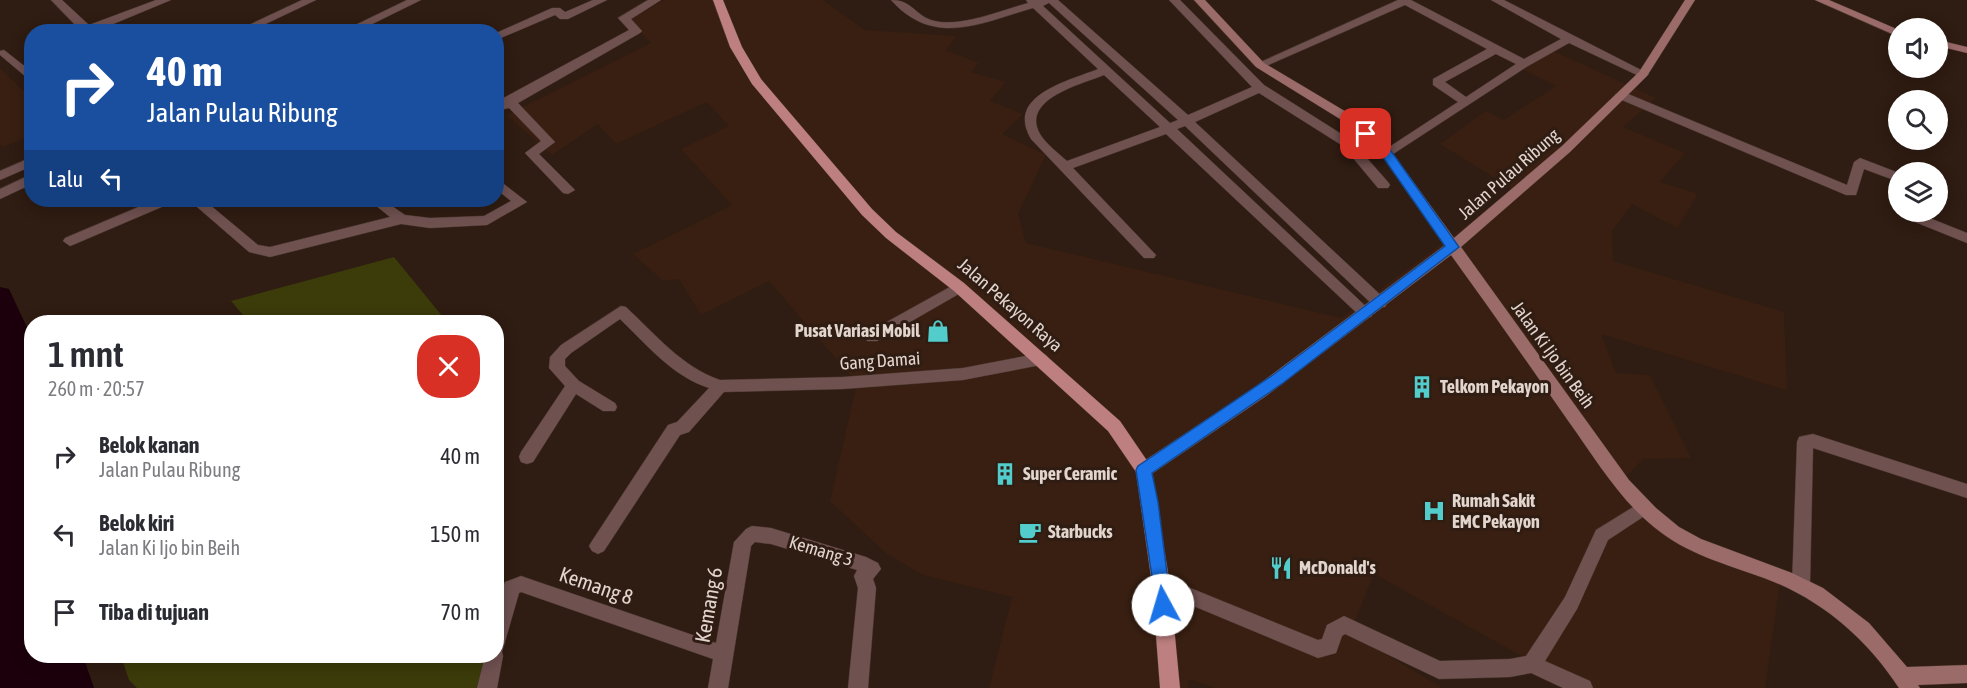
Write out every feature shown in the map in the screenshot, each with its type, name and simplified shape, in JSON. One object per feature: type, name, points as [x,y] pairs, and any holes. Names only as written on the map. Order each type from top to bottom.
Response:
[{"type":"main road","name":"Jalan Pekayon Raya","points":[[718,0],[748,69],[774,105],[875,220],[959,287],[1114,426],[1144,470],[1161,584],[1170,688]]},
{"type":"street","points":[[56,0],[81,24]]},
{"type":"street","points":[[106,24],[166,0]]},
{"type":"street","points":[[257,24],[311,0]]},
{"type":"street","points":[[364,24],[416,0]]},
{"type":"street","points":[[504,33],[556,10],[564,17],[602,0]]},
{"type":"street","points":[[504,105],[636,31],[624,18],[656,0]]},
{"type":"street","points":[[896,0],[918,18],[949,26],[975,23],[1034,2],[1052,0],[1187,121],[1380,303]]},
{"type":"street","points":[[1174,0],[1260,88],[1347,142],[1383,185]]},
{"type":"street","name":"Jalan Ki Ijo bin Beih","points":[[1199,0],[1272,74],[1344,116],[1387,154],[1623,485],[1643,508],[1681,537],[1801,585],[1839,610],[1866,634],[1906,682]]},
{"type":"street","points":[[1260,64],[1405,0],[1524,64]]},
{"type":"street","points":[[1496,0],[1569,39],[1643,74]]},
{"type":"street","name":"Jalan Pulau Ribung","points":[[1144,470],[1269,386],[1380,303],[1452,247],[1566,149],[1643,74],[1690,0]]},
{"type":"street","points":[[1820,0],[1888,29]]},
{"type":"street","points":[[1034,2],[1366,313]]},
{"type":"street","points":[[1387,154],[1524,64],[1569,39]]},
{"type":"street","points":[[1948,45],[1967,50]]},
{"type":"street","points":[[1466,102],[1437,82],[1496,49]]},
{"type":"street","points":[[1,51],[24,73]]},
{"type":"street","points":[[1106,70],[1042,97],[1035,103],[1030,125],[1035,136],[1149,255]]},
{"type":"street","points":[[1066,166],[1170,128],[1260,88]]},
{"type":"street","points":[[1621,94],[1851,192],[1860,162],[1888,173]]},
{"type":"street","points":[[510,102],[549,142],[531,153],[568,190]]},
{"type":"street","points":[[0,176],[24,165]]},
{"type":"street","points":[[0,195],[24,182]]},
{"type":"street","points":[[204,207],[261,252],[283,250],[401,219],[430,223],[487,220],[520,202],[504,189]]},
{"type":"street","points":[[70,241],[150,207]]},
{"type":"street","points":[[385,207],[401,219]]},
{"type":"street","points":[[1929,222],[1967,238]]},
{"type":"street","points":[[872,337],[959,287]]},
{"type":"street","name":"Gang Damai","points":[[574,385],[557,368],[558,357],[621,311],[682,369],[696,378],[720,386],[843,383],[963,374],[1041,359]]},
{"type":"street","points":[[527,458],[574,385],[609,407]]},
{"type":"street","points":[[598,546],[674,430],[683,427],[720,386]]},
{"type":"street","points":[[1801,585],[1805,442],[1813,441],[1967,491]]},
{"type":"street","points":[[1532,664],[1571,603],[1602,535],[1643,508]]},
{"type":"street","name":"Kemang 6","points":[[717,688],[743,542],[752,534]]},
{"type":"street","name":"Kemang 3","points":[[752,534],[771,536],[866,565],[872,569],[863,576],[867,588],[858,688]]},
{"type":"street","name":"Kemang 8","points":[[504,615],[511,588],[521,584],[723,654]]},
{"type":"street","points":[[1161,584],[1318,649],[1329,646],[1334,631],[1344,624],[1439,670],[1510,668],[1532,664],[1583,688]]},
{"type":"street","points":[[487,688],[492,663]]},
{"type":"street","points":[[1906,682],[1967,674]]},
{"type":"shaded area","points":[[665,0],[823,0],[865,30],[957,36],[946,50],[979,63],[971,72],[1006,82],[990,101],[1023,114],[1002,134],[1046,155],[1018,214],[1026,243],[1341,318],[1514,190],[1440,144],[1486,111],[1504,120],[1556,86],[1520,68],[1545,47],[1656,98],[1623,127],[1685,153],[1660,182],[1698,194],[1677,228],[1632,204],[1612,231],[1613,261],[1784,312],[1787,390],[1601,334],[1616,373],[1650,375],[1691,458],[1643,459],[1624,479],[1681,536],[1781,576],[1765,688],[1579,688],[1374,574],[1350,633],[1443,688],[1215,688],[1189,679],[1188,688],[989,688],[1012,597],[923,575],[887,554],[830,501],[857,383],[769,281],[701,315],[679,279],[663,281],[633,254],[732,205],[681,149],[729,126],[707,102],[616,144],[598,124],[552,155],[507,115],[651,43],[628,19]]},
{"type":"shaded area","points":[[0,68],[24,92],[24,138],[3,147],[0,144]]},
{"type":"shaded area","points":[[394,257],[441,315],[243,315],[231,301]]},
{"type":"shaded area","points":[[0,287],[9,289],[24,321],[24,663],[85,663],[94,688],[0,688]]},
{"type":"shaded area","points":[[123,663],[486,663],[481,688],[137,688],[129,680]]},
{"type":"place","name":"Pusat Variasi Mobil","points":[[938,331]]},
{"type":"place","name":"Telkom Pekayon","points":[[1422,387]]},
{"type":"place","name":"Super Ceramic","points":[[1005,474]]},
{"type":"place","name":"Rumah Sakit EMC Pekayon","points":[[1434,511]]},
{"type":"place","name":"Starbucks","points":[[1030,532]]},
{"type":"place","name":"McDonald's","points":[[1281,568]]},
{"type":"route","points":[[1163,605],[1151,502],[1144,470],[1278,379],[1452,247],[1387,154],[1366,134]]}]
